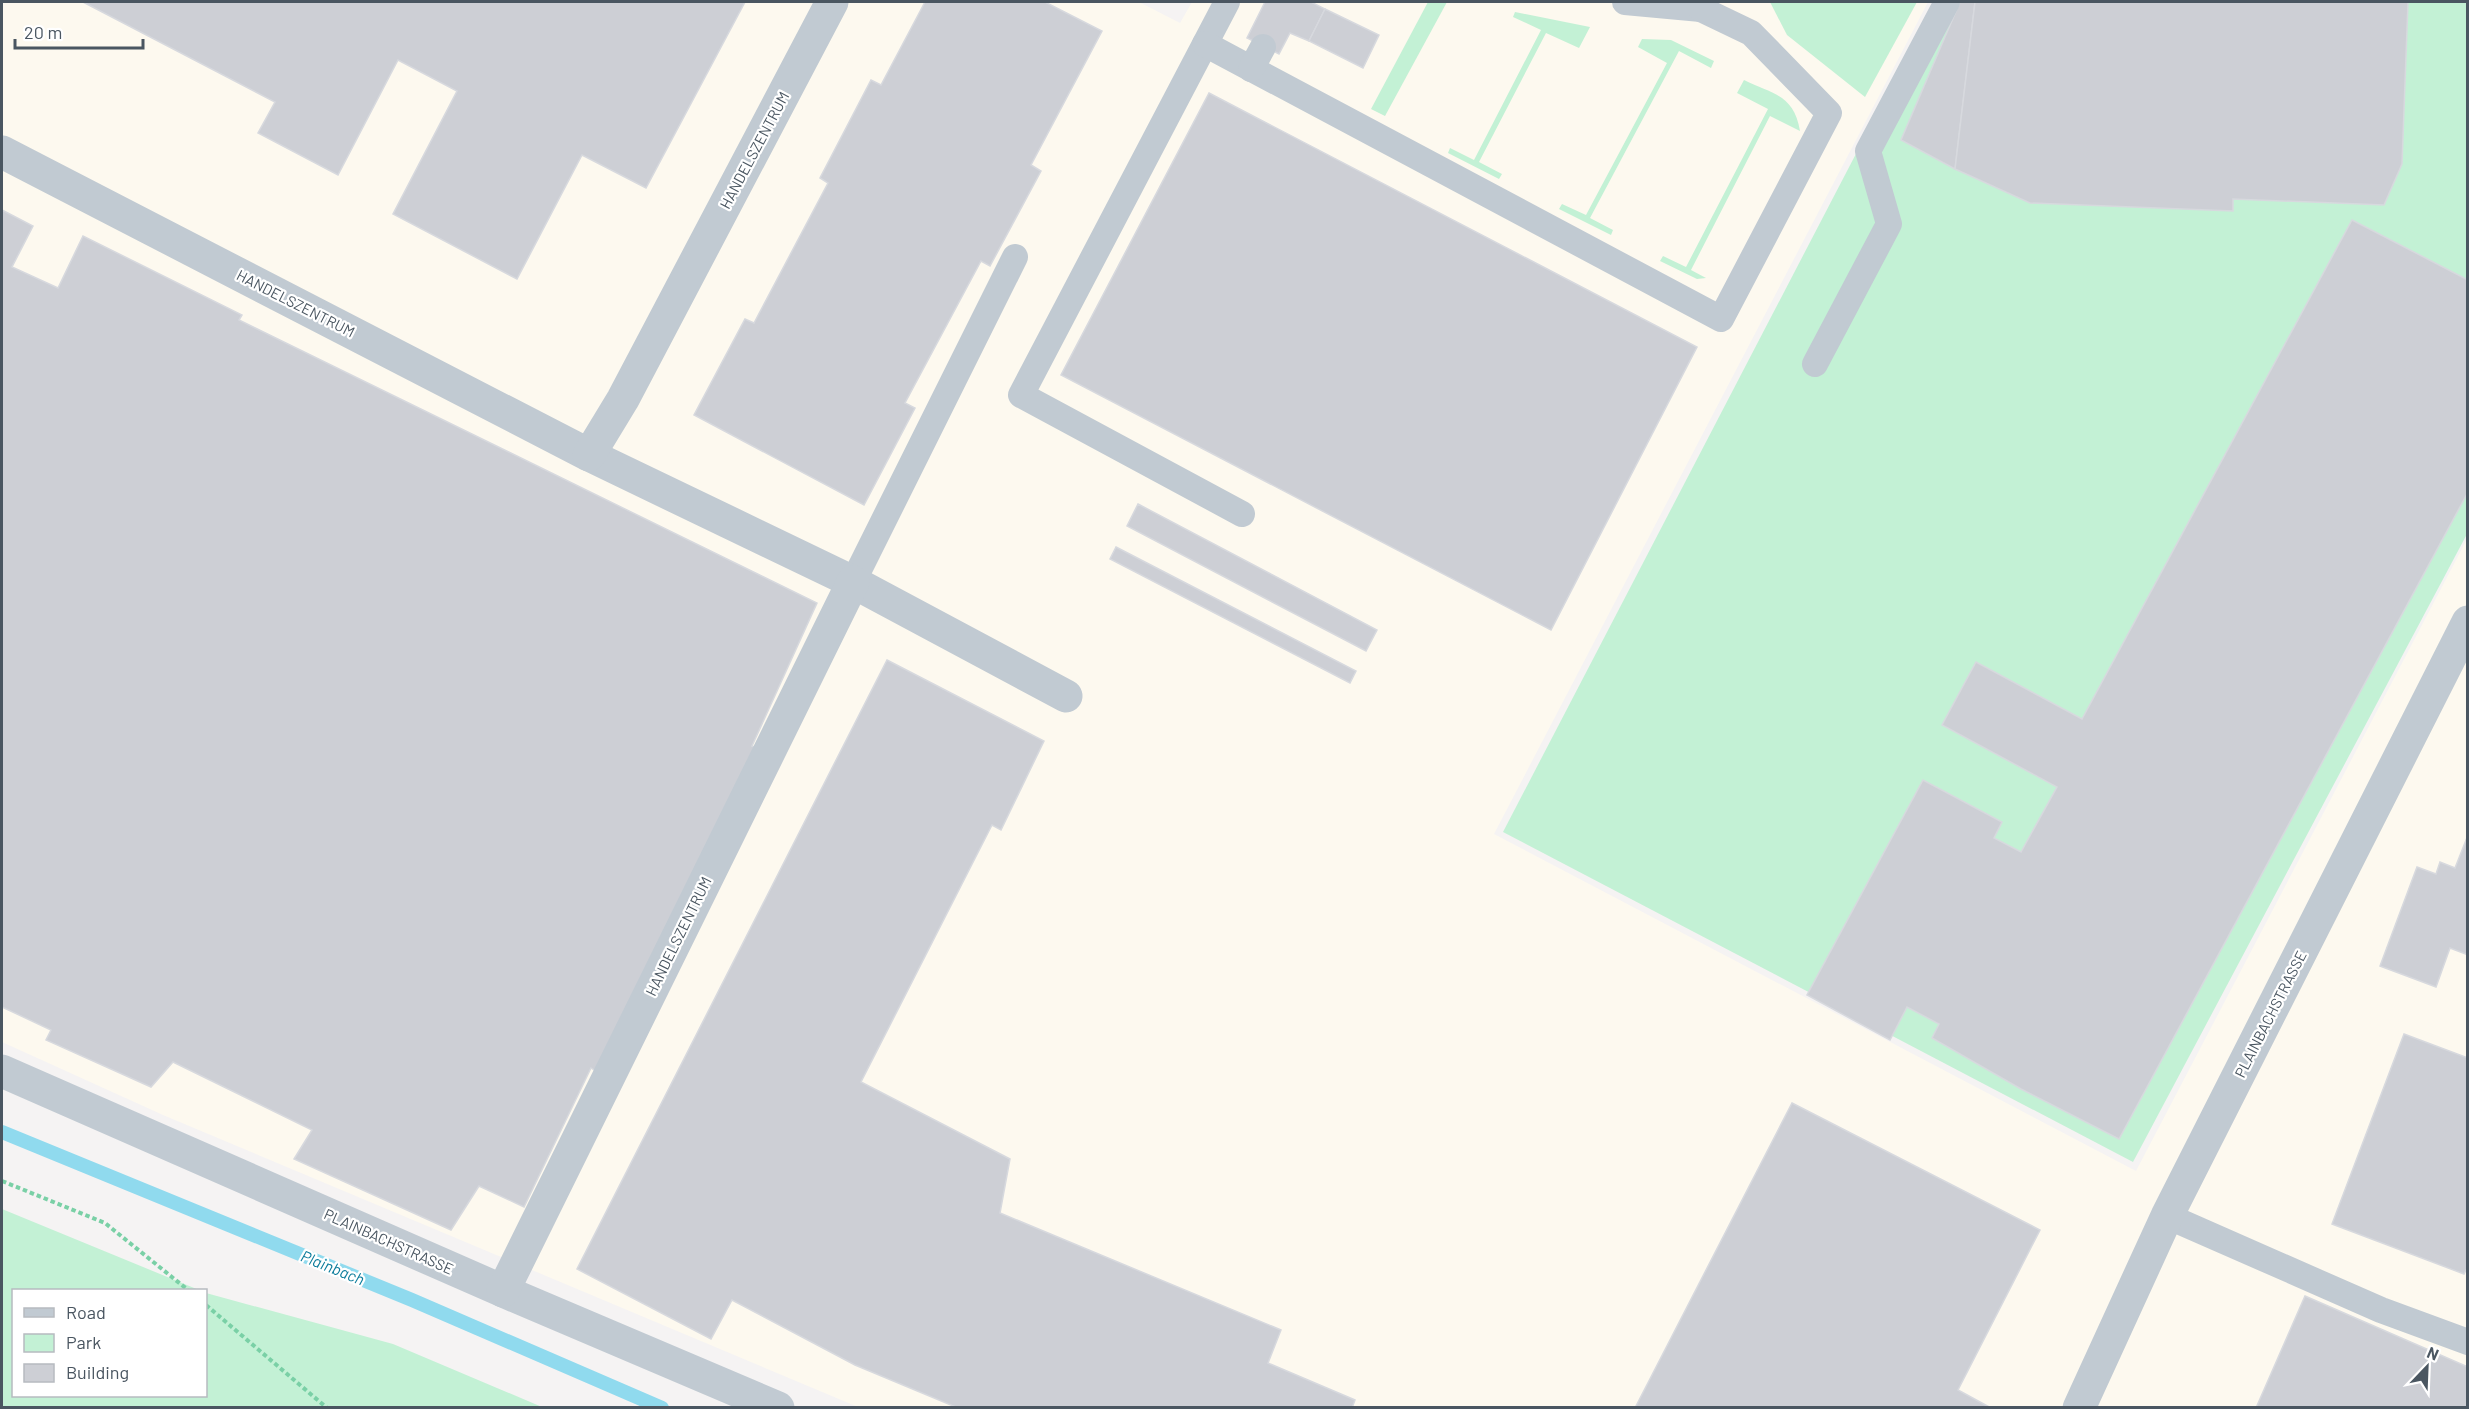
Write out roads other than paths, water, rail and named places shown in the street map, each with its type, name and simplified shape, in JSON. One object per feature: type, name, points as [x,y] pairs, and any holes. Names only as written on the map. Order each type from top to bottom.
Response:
[{"type":"street","name":"HANDELSZENTRUM","points":[[589,455],[623,399],[832,2]]},
{"type":"street","name":"HANDELSZENTRUM","points":[[2,152],[589,455],[853,582],[1066,696]]},
{"type":"street","name":"HANDELSZENTRUM","points":[[503,1291],[853,582]]},
{"type":"street","name":"PLAINBACHSTRASSE","points":[[2079,1407],[2167,1216],[2468,622]]},
{"type":"street","name":"PLAINBACHSTRASSE","points":[[2,1071],[503,1291],[778,1407]]},
{"type":"lane","points":[[1227,2],[1022,394],[1242,514]]},
{"type":"lane","points":[[1205,44],[1257,58],[1722,319],[1829,113],[1751,33],[1703,5],[1625,2]]},
{"type":"lane","points":[[1815,364],[1889,224],[1868,151],[1947,2]]},
{"type":"lane","points":[[853,582],[1015,257]]},
{"type":"lane","points":[[2167,1216],[2381,1310],[2468,1342]]},
{"type":"waterway","name":"Plainbach","points":[[2,1132],[412,1300],[662,1408]]}]
